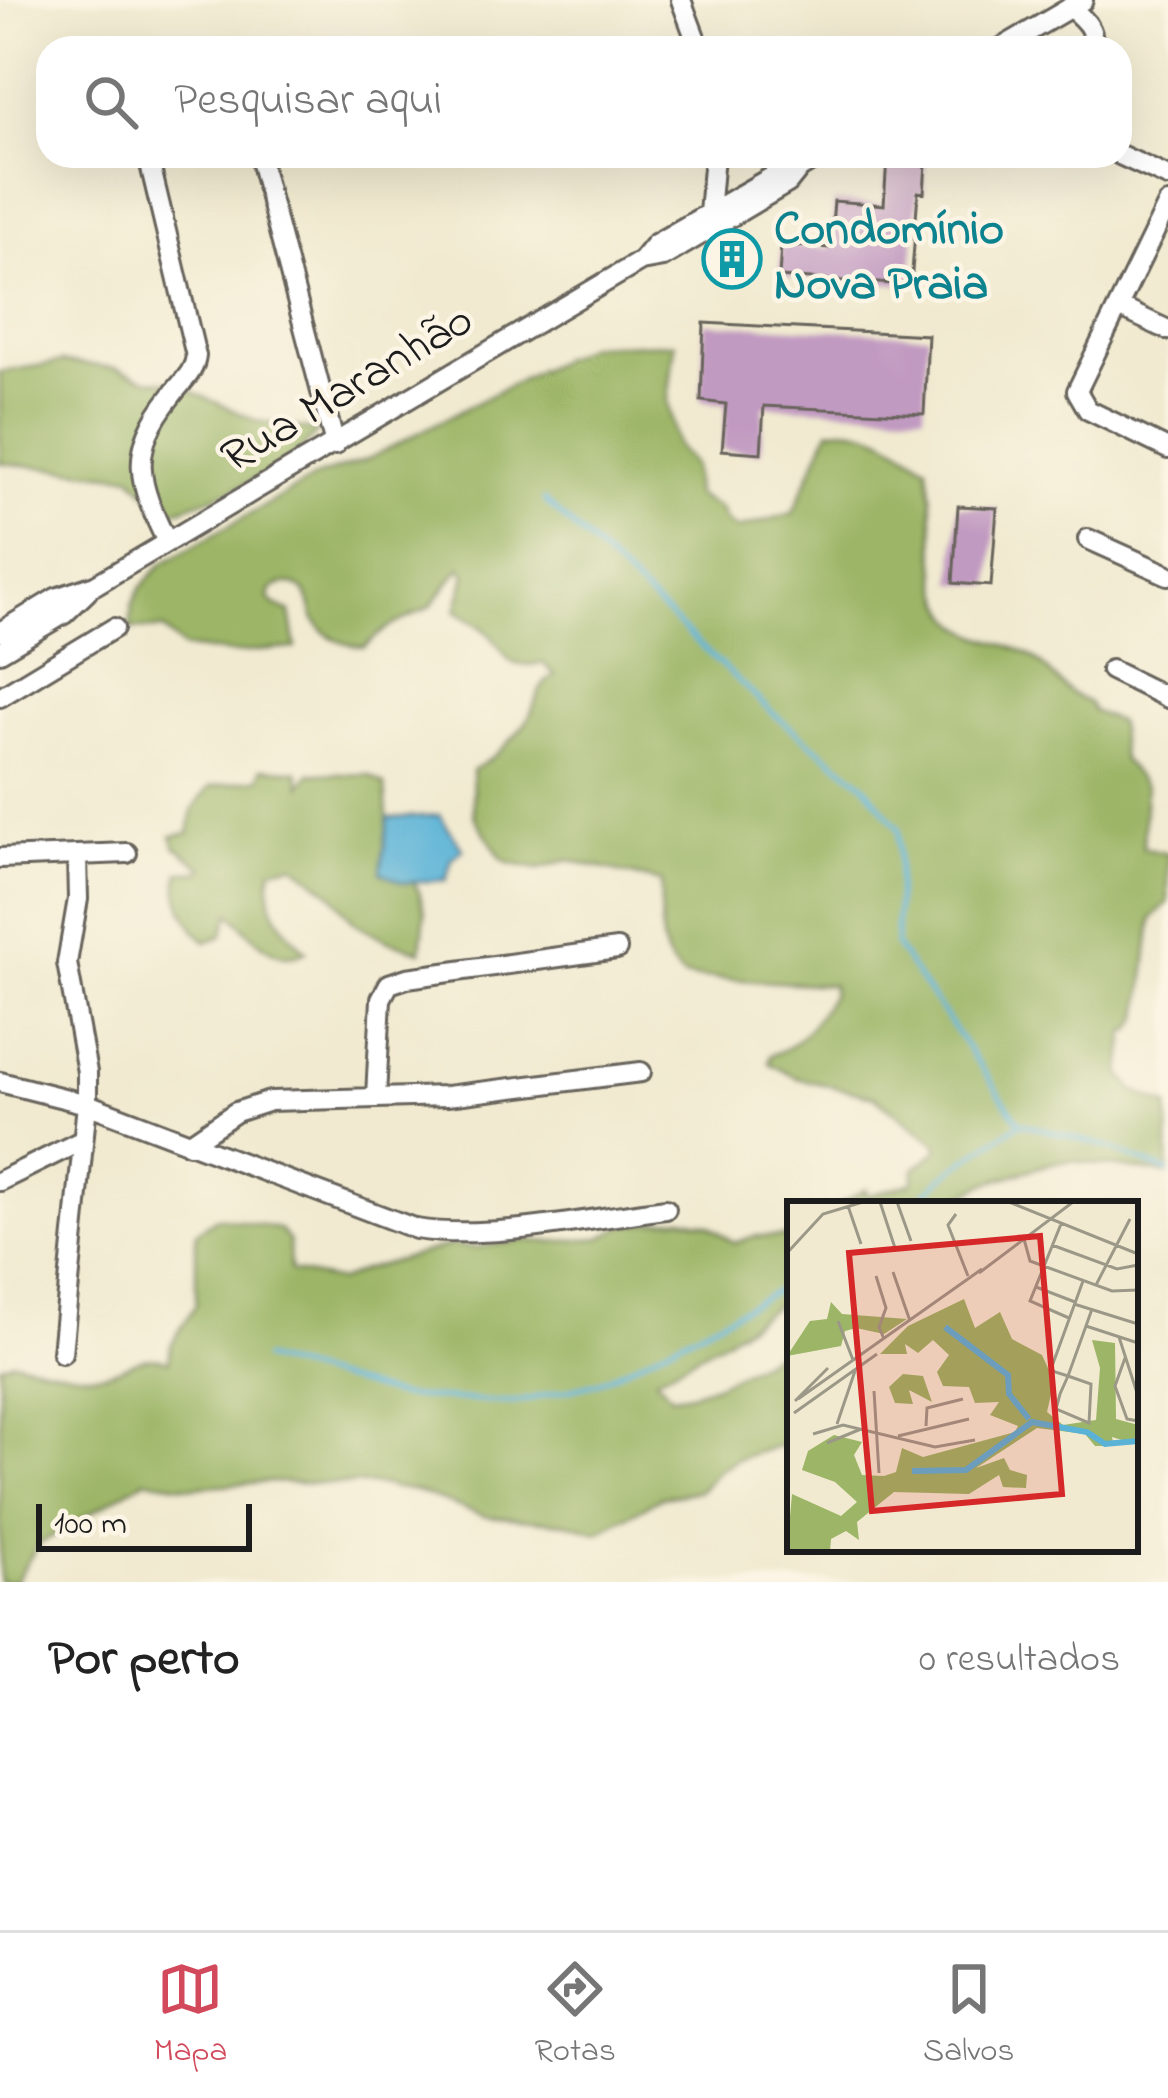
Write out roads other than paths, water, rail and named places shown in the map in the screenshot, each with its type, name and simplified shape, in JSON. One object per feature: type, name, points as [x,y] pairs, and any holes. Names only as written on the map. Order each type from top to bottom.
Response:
[{"type":"street","points":[[681,0],[694,36]]},
{"type":"street","points":[[1022,36],[1077,4],[1094,36]]},
{"type":"street","points":[[1132,160],[1168,177]]},
{"type":"street","points":[[151,168],[196,356],[193,371],[158,412],[140,464],[146,500],[167,542]]},
{"type":"street","points":[[262,168],[335,445]]},
{"type":"street","points":[[714,168],[719,213]]},
{"type":"street","name":"Rua Maranhão","points":[[1,645],[64,614],[94,585],[641,262],[655,244],[719,213],[782,170],[800,168]]},
{"type":"street","points":[[1168,204],[1078,386],[1078,397],[1088,410],[1168,448]]},
{"type":"street","points":[[1119,307],[1168,330]]},
{"type":"street","points":[[1088,539],[1168,575]]},
{"type":"street","points":[[0,697],[115,628]]},
{"type":"street","points":[[1,645],[28,682]]},
{"type":"street","points":[[1111,670],[1168,698]]},
{"type":"street","points":[[0,858],[127,854]]},
{"type":"street","points":[[62,1353],[87,1072],[67,963],[78,899],[76,856]]},
{"type":"street","points":[[376,1096],[381,999],[389,985],[407,978],[617,949]]},
{"type":"street","points":[[189,1144],[252,1105],[446,1096],[641,1072]]},
{"type":"street","points":[[0,1082],[86,1104],[381,1219],[441,1233],[667,1209]]},
{"type":"street","points":[[0,1181],[83,1140]]},
{"type":"water","points":[[439,815],[463,849],[452,859],[446,880],[403,883],[381,872],[388,818]]},
{"type":"waterway","points":[[544,500],[776,716],[864,784],[899,829],[896,946],[1020,1123]]},
{"type":"waterway","points":[[916,1201],[954,1168],[1020,1123],[1104,1146],[1168,1172]]},
{"type":"waterway","points":[[263,1359],[399,1396],[513,1403],[597,1383],[787,1286]]},
{"type":"place","name":"Condomínio Nova Praia","points":[[732,259]]}]
